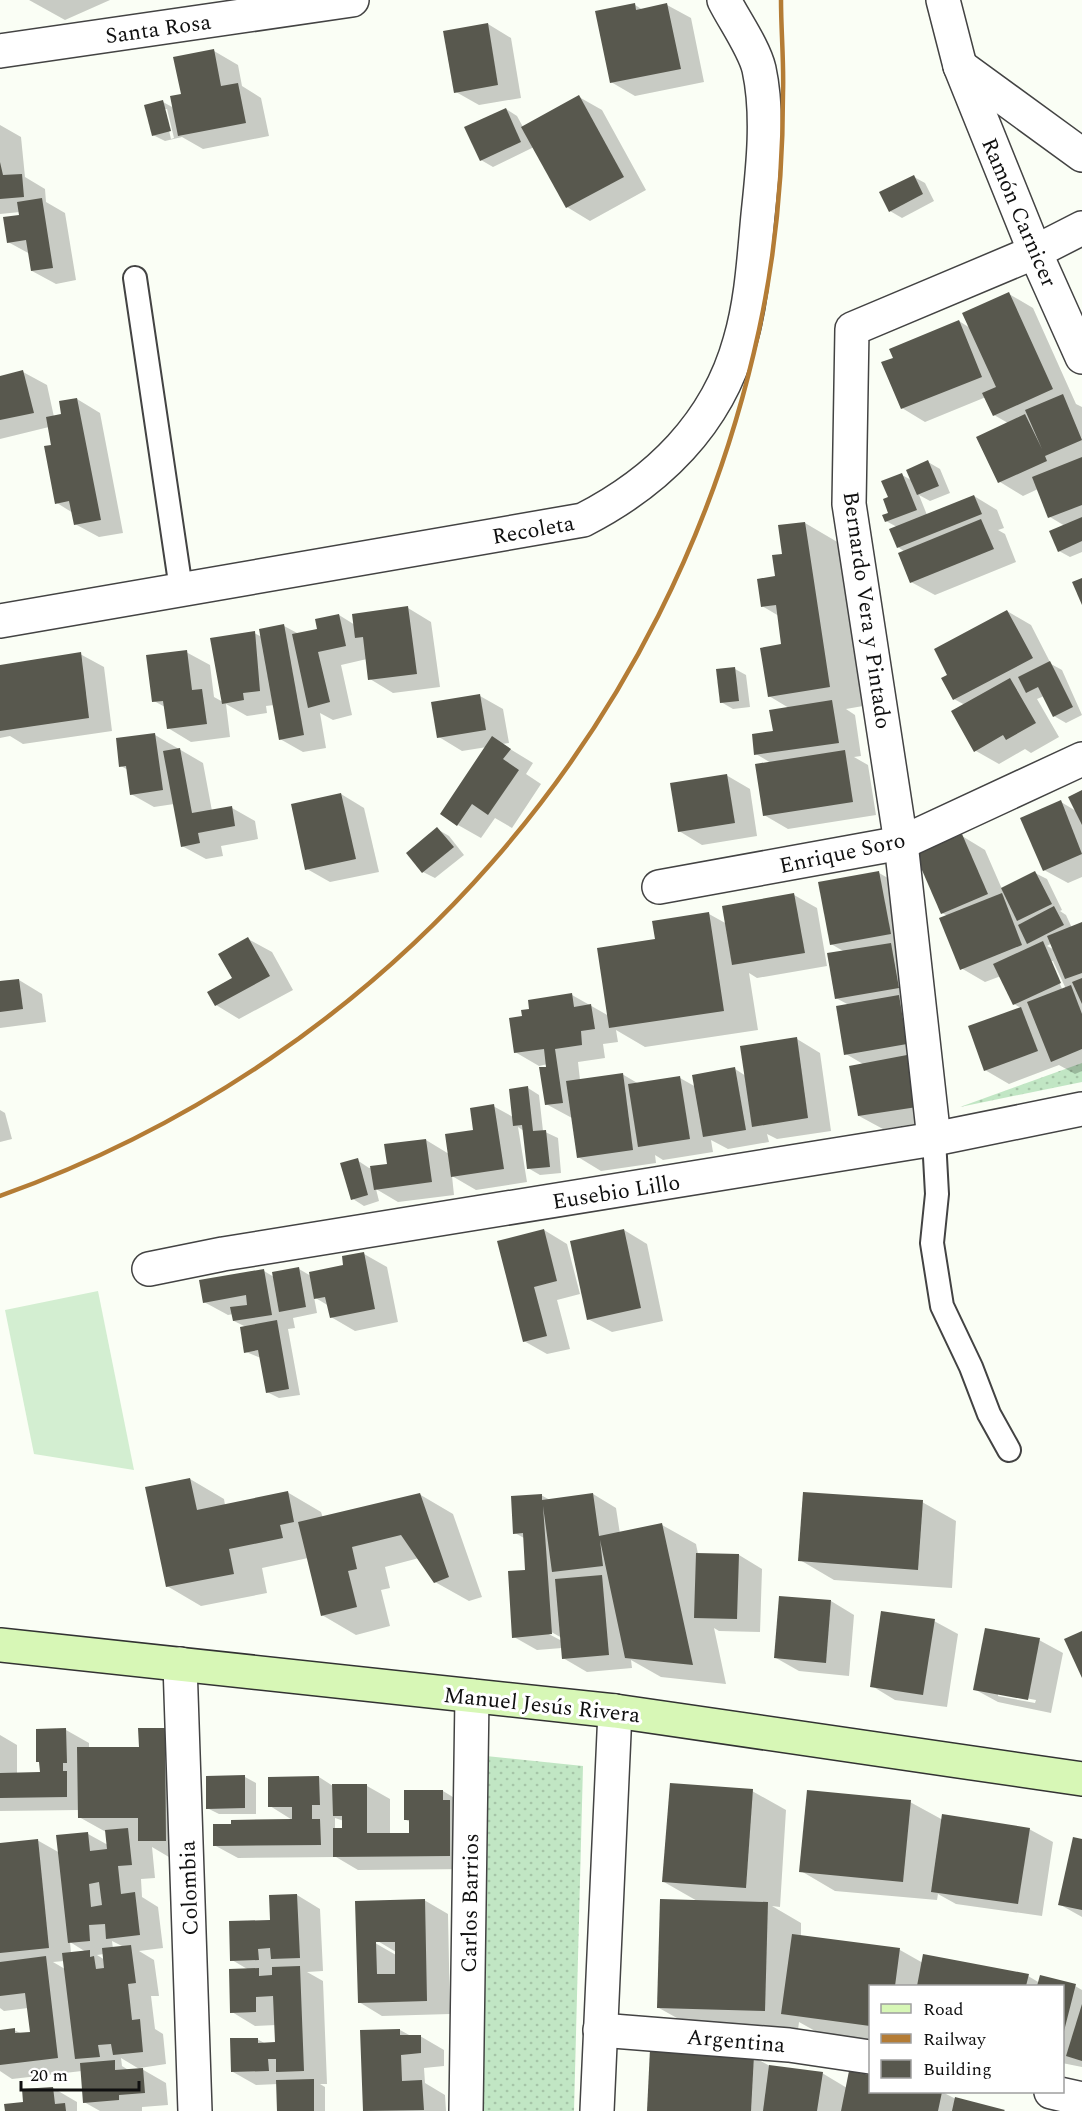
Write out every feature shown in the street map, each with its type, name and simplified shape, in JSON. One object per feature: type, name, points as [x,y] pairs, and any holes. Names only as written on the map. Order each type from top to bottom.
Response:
[{"type":"street","name":"Santa Rosa","points":[[0,51],[352,0]]},
{"type":"street","name":"Recoleta","points":[[0,621],[583,520],[639,488],[686,443],[709,412],[727,377],[740,341],[748,303],[761,185],[764,117],[758,68],[724,0]]},
{"type":"street","name":"Ramón Carnicer","points":[[944,0],[960,66],[1035,252],[1082,357]]},
{"type":"street","name":"Ramón Carnicer","points":[[960,66],[1082,155]]},
{"type":"street","name":"Bernardo Vera y Pintado","points":[[934,1139],[901,843],[849,504],[852,329],[1035,252],[1082,228]]},
{"type":"street","name":"Enrique Soro","points":[[659,887],[901,843],[1082,759]]},
{"type":"street","name":"Eusebio Lillo","points":[[149,1269],[934,1139],[1082,1109]]},
{"type":"street","name":"Manuel Jesús Rivera","points":[[0,1645],[615,1711],[1082,1779]]},
{"type":"street","name":"Colombia","points":[[180,1664],[195,2111]]},
{"type":"street","name":"Carlos Barrios","points":[[466,2111],[472,1696]]},
{"type":"street","points":[[597,2111],[615,1711]]},
{"type":"street","name":"Argentina","points":[[600,2030],[789,2045],[869,2057]]},
{"type":"street","points":[[1059,2093],[1082,2099]]},
{"type":"lane","points":[[135,278],[181,590]]},
{"type":"lane","points":[[934,1139],[937,1194],[932,1243],[942,1306],[989,1414],[1009,1450]]},
{"type":"green space","points":[[1082,1063],[1082,1082],[960,1107]]},
{"type":"green space","points":[[98,1291],[134,1470],[34,1454],[5,1310]]},
{"type":"green space","points":[[486,1756],[583,1766],[574,2111],[481,2111]]},
{"type":"building","points":[[635,3],[636,10],[667,3],[681,69],[610,83],[595,11]]},
{"type":"building","points":[[488,23],[498,85],[454,93],[443,31]]},
{"type":"building","points":[[214,49],[221,86],[238,83],[246,123],[178,136],[170,96],[181,94],[173,57]]},
{"type":"building","points":[[579,95],[624,177],[566,208],[521,127]]},
{"type":"building","points":[[163,100],[171,131],[152,136],[144,105]]},
{"type":"building","points":[[506,108],[521,142],[480,161],[464,127]]},
{"type":"building","points":[[0,162],[3,175],[22,174],[24,197],[0,199]]},
{"type":"building","points":[[914,175],[923,194],[889,212],[879,192]]},
{"type":"building","points":[[42,198],[53,268],[31,271],[26,240],[7,243],[3,217],[19,215],[17,202]]},
{"type":"building","points":[[1009,292],[1053,389],[993,416],[982,393],[996,387],[962,313]]},
{"type":"building","points":[[959,320],[982,377],[901,409],[881,362],[893,358],[889,349]]},
{"type":"building","points":[[23,370],[34,413],[0,420],[0,376]]},
{"type":"building","points":[[1063,394],[1082,440],[1045,456],[1047,461],[998,483],[976,437],[1025,414],[1042,449],[1025,410]]},
{"type":"building","points":[[77,398],[101,520],[74,525],[69,501],[55,504],[44,446],[51,445],[46,417],[61,414],[59,401]]},
{"type":"building","points":[[1082,457],[1082,505],[1048,518],[1032,477]]},
{"type":"building","points":[[928,460],[939,486],[917,495],[906,470]]},
{"type":"building","points":[[902,473],[917,510],[885,522],[882,515],[888,513],[883,499],[888,497],[881,481]]},
{"type":"building","points":[[974,495],[982,514],[897,548],[889,529]]},
{"type":"building","points":[[1082,517],[1082,541],[1058,552],[1049,531]]},
{"type":"building","points":[[981,519],[994,549],[910,583],[898,553]]},
{"type":"building","points":[[805,522],[830,687],[768,697],[760,648],[781,644],[776,605],[761,607],[757,579],[775,576],[772,555],[782,554],[778,525]]},
{"type":"building","points":[[1082,578],[1082,605],[1072,582]]},
{"type":"building","points":[[408,606],[417,674],[368,680],[363,637],[355,638],[352,614]]},
{"type":"building","points":[[1007,610],[1033,658],[953,700],[941,678],[947,675],[934,649]]},
{"type":"building","points":[[339,614],[346,646],[318,652],[330,702],[308,708],[292,634],[317,629],[315,619]]},
{"type":"building","points":[[284,624],[304,735],[279,740],[259,629]]},
{"type":"building","points":[[255,631],[260,691],[243,693],[244,700],[222,704],[210,638]]},
{"type":"building","points":[[187,650],[192,690],[202,689],[207,724],[167,729],[163,701],[152,702],[146,655]]},
{"type":"building","points":[[81,652],[89,718],[0,731],[0,665]]},
{"type":"building","points":[[1050,661],[1073,707],[1053,717],[1038,687],[1026,693],[1018,677]]},
{"type":"building","points":[[735,667],[739,701],[720,703],[716,669]]},
{"type":"building","points":[[1010,678],[1036,723],[1006,740],[1003,735],[974,752],[951,711]]},
{"type":"building","points":[[480,694],[486,730],[437,738],[431,702]]},
{"type":"building","points":[[832,700],[839,743],[754,755],[752,734],[773,731],[769,710]]},
{"type":"building","points":[[155,733],[163,790],[130,795],[126,766],[119,767],[116,738]]},
{"type":"building","points":[[492,736],[511,749],[503,759],[519,770],[488,815],[472,804],[457,826],[440,814]]},
{"type":"building","points":[[180,748],[192,813],[232,806],[235,826],[198,833],[200,843],[181,847],[163,751]]},
{"type":"building","points":[[845,750],[853,802],[763,816],[755,764]]},
{"type":"building","points":[[727,774],[735,823],[678,832],[670,783]]},
{"type":"building","points":[[1082,790],[1082,825],[1068,797]]},
{"type":"building","points":[[341,793],[356,859],[305,870],[291,804]]},
{"type":"building","points":[[1061,800],[1082,854],[1043,871],[1020,818]]},
{"type":"building","points":[[437,827],[454,847],[422,873],[406,853]]},
{"type":"building","points":[[962,834],[988,894],[941,914],[915,854]]},
{"type":"building","points":[[879,871],[891,934],[830,945],[818,882]]},
{"type":"building","points":[[1035,871],[1052,904],[1017,921],[1001,888]]},
{"type":"building","points":[[794,893],[805,953],[732,965],[722,906]]},
{"type":"building","points":[[1002,893],[1022,945],[960,970],[939,918]]},
{"type":"building","points":[[1054,906],[1064,925],[1027,944],[1018,925]]},
{"type":"building","points":[[709,912],[724,1011],[609,1028],[597,948],[655,939],[652,921]]},
{"type":"building","points":[[1082,922],[1082,973],[1065,979],[1047,936]]},
{"type":"building","points":[[248,937],[270,976],[215,1006],[207,992],[232,978],[218,954]]},
{"type":"building","points":[[1043,941],[1061,983],[1013,1005],[993,964]]},
{"type":"building","points":[[891,943],[899,988],[835,999],[827,953]]},
{"type":"building","points":[[1082,978],[1082,1004],[1072,982]]},
{"type":"building","points":[[19,979],[23,1009],[0,1012],[0,981]]},
{"type":"building","points":[[1071,985],[1082,1014],[1082,1049],[1051,1062],[1027,1002]]},
{"type":"building","points":[[572,993],[574,1007],[591,1004],[595,1029],[581,1031],[582,1045],[555,1049],[563,1103],[545,1105],[539,1067],[546,1067],[544,1049],[514,1053],[509,1018],[522,1016],[521,1010],[529,1009],[528,1000]]},
{"type":"building","points":[[899,995],[907,1044],[844,1055],[836,1006]]},
{"type":"building","points":[[1021,1007],[1038,1051],[984,1071],[968,1026]]},
{"type":"building","points":[[797,1037],[808,1118],[752,1127],[740,1046]]},
{"type":"building","points":[[907,1055],[917,1107],[858,1116],[849,1066]]},
{"type":"building","points":[[735,1067],[746,1130],[703,1137],[692,1075]]},
{"type":"building","points":[[623,1073],[633,1150],[577,1158],[566,1081]]},
{"type":"building","points":[[680,1076],[690,1139],[638,1147],[628,1084]]},
{"type":"building","points":[[528,1086],[533,1131],[546,1130],[550,1167],[527,1169],[522,1125],[513,1126],[509,1089]]},
{"type":"building","points":[[494,1104],[504,1169],[451,1177],[445,1134],[473,1130],[470,1108]]},
{"type":"building","points":[[426,1139],[432,1182],[374,1190],[370,1166],[387,1164],[384,1144]]},
{"type":"building","points":[[358,1158],[368,1195],[351,1200],[340,1163]]},
{"type":"building","points":[[544,1229],[557,1281],[534,1287],[547,1336],[523,1342],[497,1241]]},
{"type":"building","points":[[624,1229],[641,1308],[587,1320],[570,1241]]},
{"type":"building","points":[[364,1252],[375,1309],[330,1318],[325,1297],[314,1299],[309,1272],[343,1265],[342,1256]]},
{"type":"building","points":[[299,1267],[306,1307],[279,1312],[272,1272]]},
{"type":"building","points":[[264,1269],[272,1315],[233,1321],[230,1307],[247,1305],[246,1295],[203,1303],[199,1280]]},
{"type":"building","points":[[277,1320],[289,1389],[266,1393],[258,1350],[244,1353],[240,1327]]},
{"type":"building","points":[[190,1478],[197,1510],[288,1491],[294,1522],[280,1525],[283,1538],[229,1549],[234,1574],[166,1587],[145,1487]]},
{"type":"building","points":[[803,1492],[923,1500],[918,1570],[798,1561]]},
{"type":"building","points":[[420,1493],[449,1577],[434,1583],[401,1535],[352,1547],[357,1569],[348,1571],[357,1607],[321,1616],[298,1522]]},
{"type":"building","points":[[593,1493],[599,1536],[662,1523],[693,1665],[625,1658],[600,1540],[603,1566],[552,1572],[543,1506],[552,1634],[512,1638],[508,1571],[525,1570],[523,1533],[513,1534],[511,1496],[542,1494],[542,1500]]},
{"type":"building","points":[[696,1553],[739,1554],[737,1619],[694,1618]]},
{"type":"building","points":[[602,1575],[609,1655],[562,1659],[555,1579]]},
{"type":"building","points":[[779,1596],[831,1600],[826,1663],[774,1658]]},
{"type":"building","points":[[881,1611],[935,1619],[923,1695],[870,1687]]},
{"type":"building","points":[[985,1628],[1040,1638],[1028,1700],[973,1690]]},
{"type":"building","points":[[1082,1631],[1082,1678],[1064,1639]]},
{"type":"building","points":[[66,1728],[67,1763],[63,1763],[63,1771],[67,1771],[67,1797],[0,1798],[0,1773],[40,1772],[39,1762],[36,1762],[36,1729]]},
{"type":"building","points":[[138,1728],[165,1728],[166,1841],[138,1841],[138,1818],[78,1818],[77,1747],[139,1747]]},
{"type":"building","points":[[245,1775],[245,1808],[206,1809],[206,1776]]},
{"type":"building","points":[[319,1776],[320,1805],[312,1805],[312,1819],[320,1819],[321,1845],[213,1846],[213,1824],[231,1824],[231,1820],[292,1819],[292,1807],[268,1807],[268,1777]]},
{"type":"building","points":[[670,1783],[753,1789],[746,1888],[662,1882]]},
{"type":"building","points":[[332,1784],[367,1784],[367,1833],[409,1833],[409,1820],[404,1820],[404,1790],[443,1790],[443,1800],[450,1800],[450,1856],[333,1857],[333,1828],[342,1828],[342,1816],[333,1816]]},
{"type":"building","points":[[807,1790],[911,1800],[903,1882],[799,1872]]},
{"type":"building","points":[[942,1814],[1030,1828],[1018,1904],[931,1892]]},
{"type":"building","points":[[128,1828],[132,1865],[118,1866],[121,1894],[135,1892],[140,1935],[106,1939],[105,1924],[89,1925],[90,1941],[68,1943],[56,1835],[88,1832],[90,1851],[107,1849],[105,1830]],"holes":[[[99,1882],[102,1905],[91,1907],[89,1884]]]},
{"type":"building","points":[[1073,1837],[1082,1839],[1082,1910],[1058,1905]]},
{"type":"building","points":[[38,1839],[49,1948],[0,1953],[0,1843]]},
{"type":"building","points":[[297,1894],[300,1958],[271,1959],[270,1948],[258,1949],[259,1960],[230,1961],[229,1921],[270,1920],[269,1895]]},
{"type":"building","points":[[425,1899],[427,2001],[358,2003],[355,1901]],"holes":[[[376,1942],[395,1942],[395,1974],[377,1974]]]},
{"type":"building","points":[[660,1899],[768,1902],[765,2011],[657,2008]]},
{"type":"building","points":[[792,1934],[900,1948],[895,1985],[869,1985],[869,2026],[781,2014]]},
{"type":"building","points":[[131,1945],[136,1983],[128,1984],[132,2020],[140,2019],[143,2052],[113,2055],[111,2044],[98,2045],[100,2057],[75,2059],[62,1953],[90,1950],[90,1957],[94,1956],[96,1969],[104,1968],[102,1948]]},
{"type":"building","points":[[923,1954],[1029,1974],[1026,1985],[917,1985]]},
{"type":"building","points":[[46,1956],[58,2058],[0,2065],[0,2030],[15,2028],[15,2033],[30,2032],[25,1993],[0,1996],[0,1962]]},
{"type":"building","points":[[300,1966],[304,2071],[276,2072],[276,2059],[268,2059],[269,2071],[231,2072],[230,2038],[258,2038],[258,2043],[275,2042],[273,1996],[256,1997],[256,2012],[230,2013],[229,1969],[259,1968],[259,1976],[272,1975],[272,1967]]},
{"type":"building","points":[[1040,1975],[1076,1984],[1064,2031],[1064,1985],[1037,1985]]},
{"type":"building","points":[[1082,2004],[1082,2061],[1066,2056]]},
{"type":"building","points":[[400,2029],[400,2035],[421,2035],[421,2053],[401,2055],[402,2081],[422,2080],[424,2110],[363,2111],[360,2030]]},
{"type":"building","points":[[650,2049],[754,2055],[751,2111],[647,2111]]},
{"type":"building","points":[[115,2060],[115,2070],[143,2068],[145,2093],[119,2095],[119,2100],[83,2103],[80,2063]]},
{"type":"building","points":[[769,2065],[823,2072],[817,2111],[763,2111]]},
{"type":"building","points":[[849,2071],[869,2075],[869,2093],[942,2093],[938,2111],[841,2111]]},
{"type":"building","points":[[314,2079],[314,2111],[277,2111],[276,2080]]},
{"type":"building","points":[[53,2087],[55,2104],[65,2103],[66,2111],[5,2111],[4,2104],[23,2102],[22,2089]]},
{"type":"building","points":[[955,2097],[1005,2110],[952,2111]]},
{"type":"railway","points":[[0,1196],[140,1135],[270,1059],[388,967],[492,862],[583,744],[658,616],[717,477],[759,330],[770,271],[780,182],[783,123],[781,0]]}]
